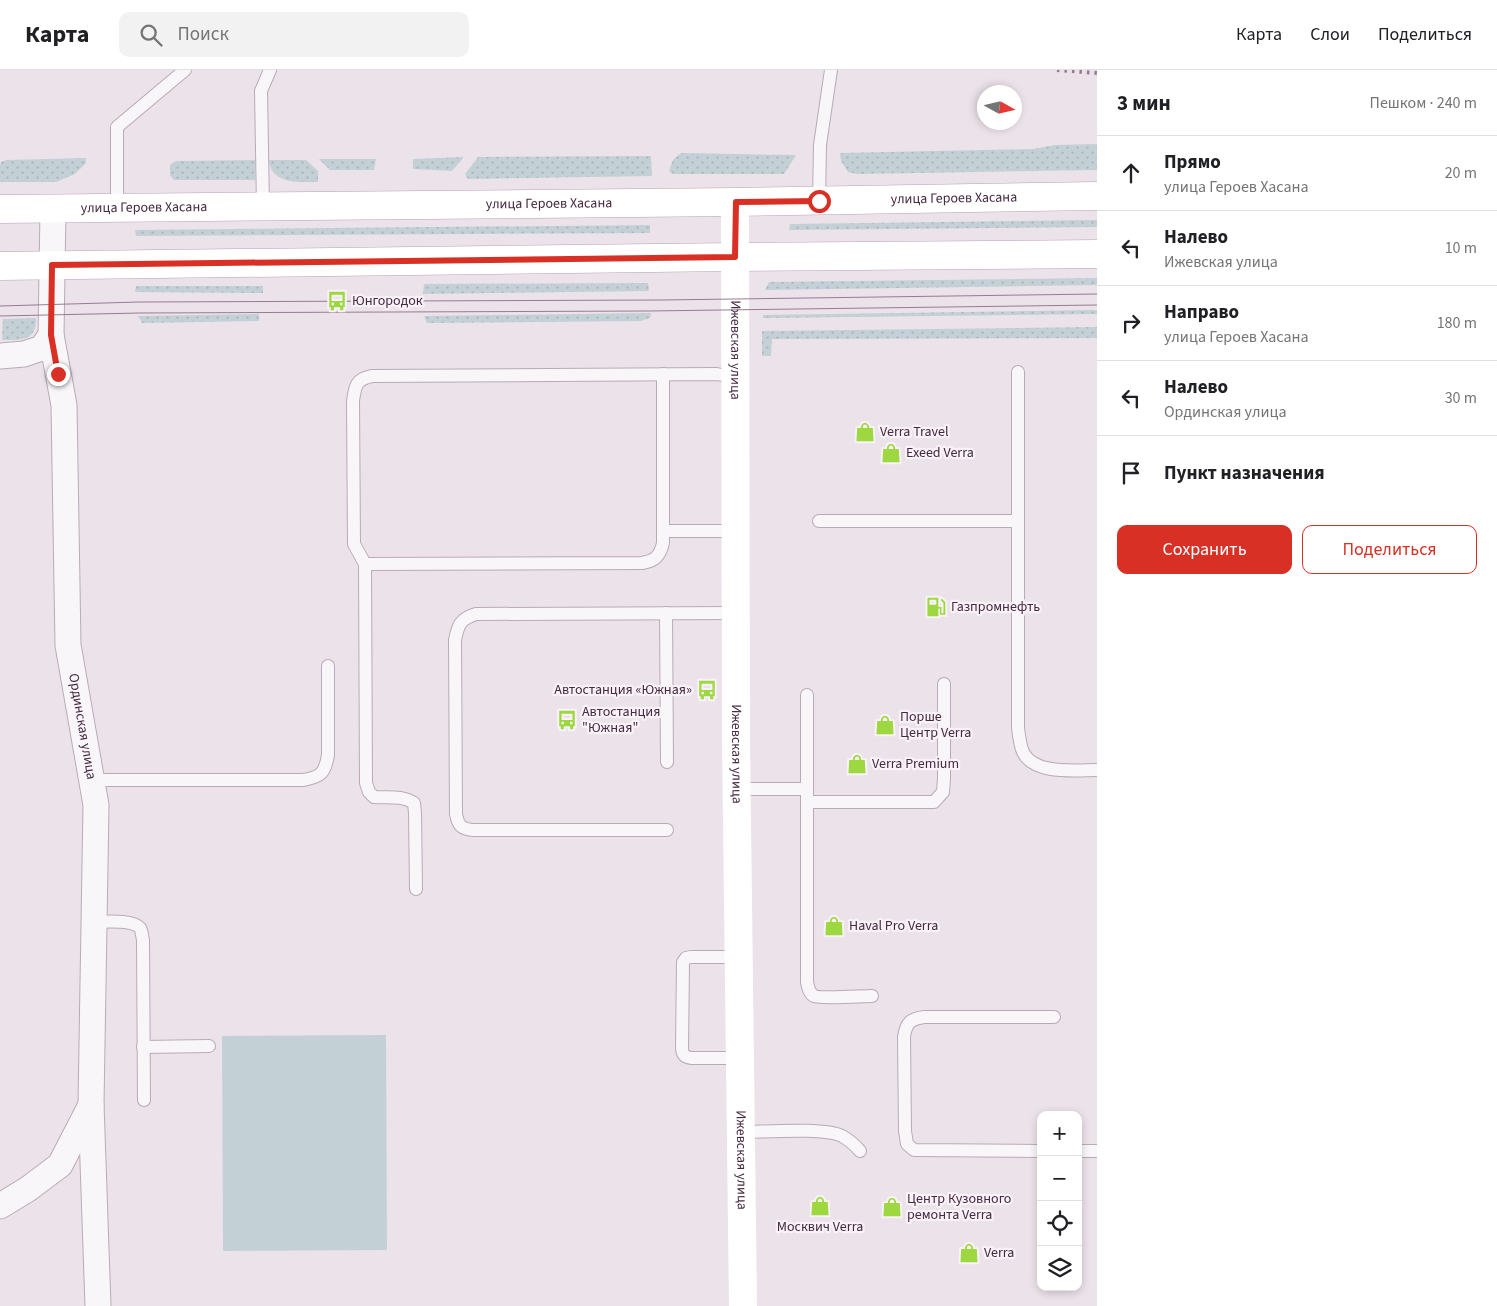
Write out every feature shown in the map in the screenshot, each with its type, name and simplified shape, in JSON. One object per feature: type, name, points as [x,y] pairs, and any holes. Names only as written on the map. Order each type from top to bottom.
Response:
[{"type":"main road","name":"улица Героев Хасана","points":[[0,209],[736,202],[1097,196]]},
{"type":"main road","name":"Ижевская улица","points":[[736,202],[736,789],[744,1306]]},
{"type":"main road","points":[[0,266],[1097,254]]},
{"type":"street","name":"Ординская улица","points":[[0,1206],[28,1189],[60,1165],[91,1104],[96,805],[68,645],[64,405],[51,335],[53,209]]},
{"type":"street","points":[[0,356],[24,354],[42,348],[51,335]]},
{"type":"street","points":[[91,1104],[98,1306]]},
{"type":"lane","points":[[117,209],[117,127],[184,70]]},
{"type":"lane","points":[[263,207],[261,91],[270,70]]},
{"type":"lane","points":[[819,201],[820,145],[831,70]]},
{"type":"lane","points":[[1018,372],[1018,728],[1023,753],[1037,766],[1054,770],[1097,770]]},
{"type":"lane","points":[[365,564],[642,563],[652,561],[660,554],[663,543],[663,374]]},
{"type":"lane","points":[[416,889],[416,813],[414,803],[408,799],[374,797],[368,792],[366,783],[365,564],[354,544],[353,401],[355,387],[362,378],[372,376],[717,374],[736,378]]},
{"type":"lane","points":[[820,521],[1018,521]]},
{"type":"lane","points":[[663,531],[736,531]]},
{"type":"lane","points":[[666,613],[666,762]]},
{"type":"lane","points":[[667,830],[464,830],[458,824],[457,819],[455,640],[458,627],[466,617],[476,614],[736,613]]},
{"type":"lane","points":[[92,780],[303,780],[315,778],[326,769],[328,755],[328,666]]},
{"type":"lane","points":[[807,802],[934,802],[942,792],[944,778],[944,684]]},
{"type":"lane","points":[[807,696],[807,982],[809,991],[814,996],[872,996]]},
{"type":"lane","points":[[736,789],[807,789]]},
{"type":"lane","points":[[94,922],[127,922],[136,924],[141,929],[143,940],[144,1100]]},
{"type":"lane","points":[[739,957],[691,957],[686,958],[683,962],[682,1049],[686,1057],[692,1058],[740,1058]]},
{"type":"lane","points":[[1037,1151],[914,1150],[907,1144],[905,1130],[904,1037],[906,1025],[913,1019],[924,1017],[1054,1017]]},
{"type":"lane","points":[[144,1046],[209,1046]]},
{"type":"lane","points":[[741,1132],[825,1132],[841,1135],[860,1151]]},
{"type":"lane","points":[[1082,1151],[1097,1151]]},
{"type":"shaded area","points":[[1097,144],[1097,170],[857,174],[848,172],[841,161],[840,153],[1033,149],[1055,145]]},
{"type":"shaded area","points":[[681,153],[796,155],[784,174],[673,174],[669,171],[673,160]]},
{"type":"shaded area","points":[[651,156],[652,176],[468,179],[465,174],[478,157]]},
{"type":"shaded area","points":[[464,157],[452,171],[413,169],[413,159]]},
{"type":"shaded area","points":[[86,158],[86,163],[75,174],[56,182],[0,182],[0,165],[1,162],[7,160]]},
{"type":"shaded area","points":[[319,159],[376,159],[374,170],[330,170]]},
{"type":"shaded area","points":[[255,160],[255,180],[174,180],[170,175],[170,165],[176,161]]},
{"type":"shaded area","points":[[269,160],[306,160],[318,171],[318,182],[295,182],[281,178],[271,168]]},
{"type":"shaded area","points":[[1097,220],[1097,227],[789,230],[790,224]]},
{"type":"shaded area","points":[[650,225],[650,233],[136,236],[135,230]]},
{"type":"shaded area","points":[[1097,278],[1097,285],[765,290],[769,282]]},
{"type":"shaded area","points":[[648,283],[649,291],[423,294],[424,284]]},
{"type":"shaded area","points":[[136,286],[263,286],[263,293],[135,292]]},
{"type":"shaded area","points":[[1097,310],[1097,314],[763,318],[763,315]]},
{"type":"shaded area","points":[[651,313],[650,318],[641,321],[427,323],[424,316]]},
{"type":"shaded area","points":[[259,314],[259,321],[142,323],[138,316]]},
{"type":"shaded area","points":[[36,318],[34,332],[30,336],[20,339],[2,340],[3,319]]},
{"type":"shaded area","points":[[1097,327],[1097,338],[772,339],[771,356],[762,356],[762,331]]},
{"type":"shaded area","points":[[386,1035],[387,1250],[223,1251],[222,1036]]},
{"type":"tram line","points":[[0,306],[139,302],[662,300],[1097,294]]},
{"type":"tram line","points":[[0,316],[140,313],[648,311],[1097,305]]},
{"type":"railway","points":[[1057,70],[1097,73]]},
{"type":"place","name":"Юнгородок","points":[[337,301]]},
{"type":"place","name":"Verra Travel","points":[[865,432]]},
{"type":"place","name":"Exeed Verra","points":[[891,453]]},
{"type":"place","name":"Газпромнефть","points":[[936,607]]},
{"type":"place","name":"Автостанция «Южная»","points":[[707,690]]},
{"type":"place","name":"Автостанция \"Южная\"","points":[[567,720]]},
{"type":"place","name":"Порше Центр Verra","points":[[885,725]]},
{"type":"place","name":"Verra Premium","points":[[857,764]]},
{"type":"place","name":"Haval Pro Verra","points":[[834,926]]},
{"type":"place","name":"Москвич Verra","points":[[820,1206]]},
{"type":"place","name":"Центр Кузовного ремонта Verra","points":[[892,1207]]},
{"type":"place","name":"Verra","points":[[969,1253]]},
{"type":"route","points":[[58,374],[51,335],[52,265],[735,257],[736,202],[819,201]]}]
